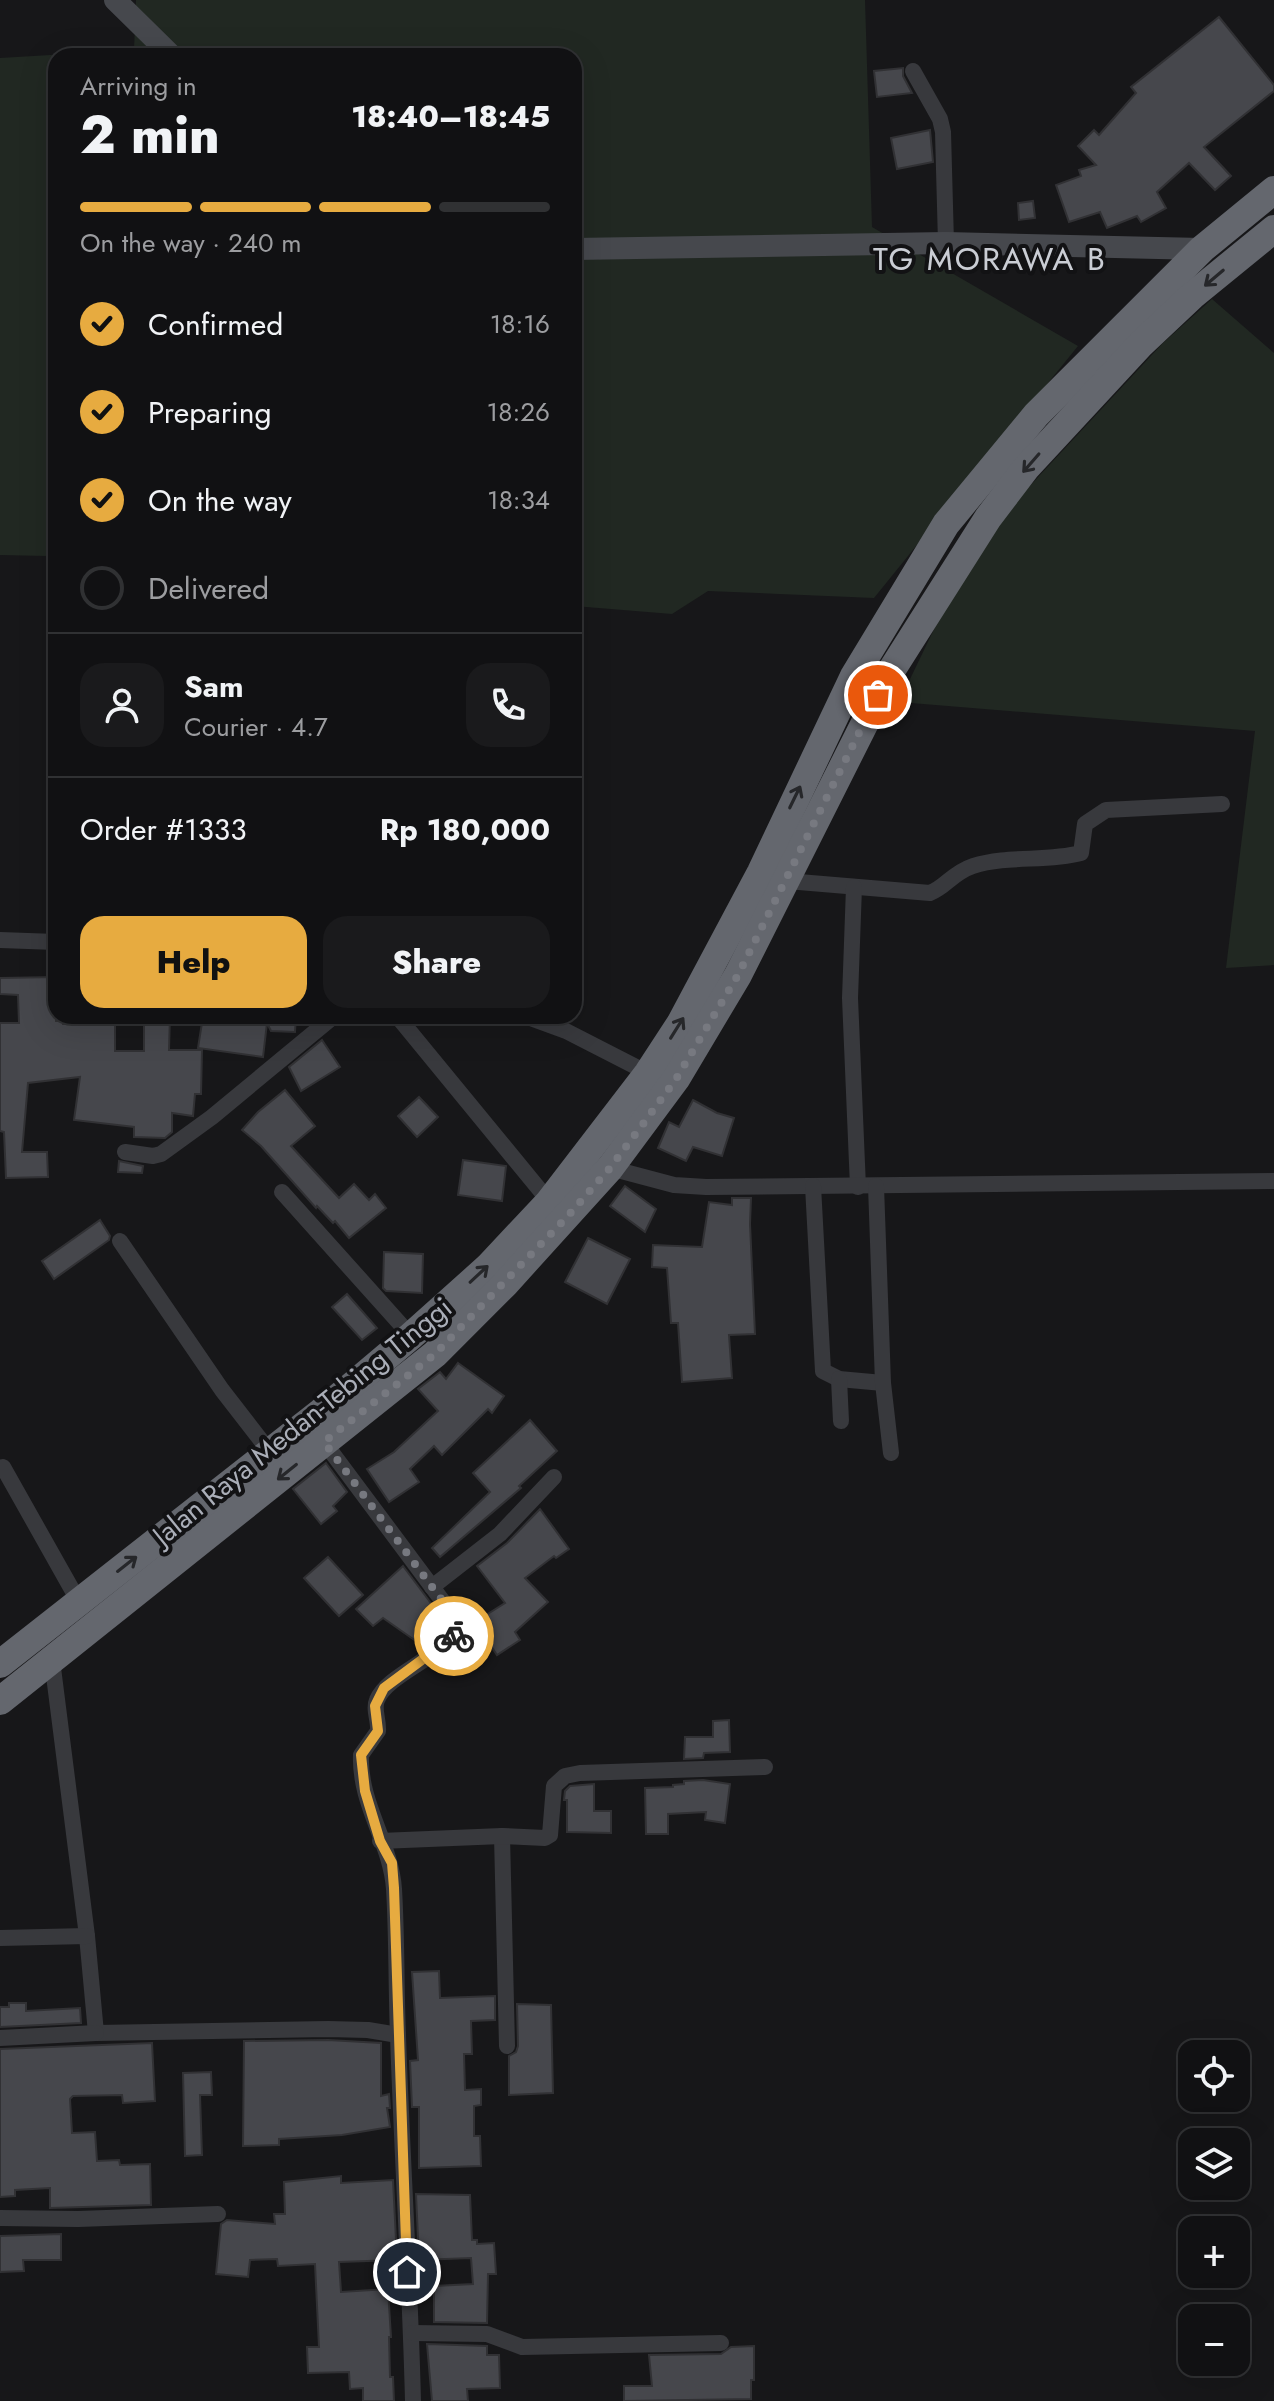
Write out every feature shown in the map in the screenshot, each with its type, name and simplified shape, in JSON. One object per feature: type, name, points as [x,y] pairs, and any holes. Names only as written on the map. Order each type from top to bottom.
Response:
[{"type":"highway","name":"Jalan Raya Medan-Tebing Tinggi","points":[[0,1701],[435,1354],[557,1210],[680,1024],[728,936],[854,676],[946,524],[1036,415],[1202,249],[1274,190]]},
{"type":"highway","name":"Jalan Raya Medan-Tebing Tinggi","points":[[0,1664],[270,1452],[610,1168],[676,1079],[738,975],[891,671],[988,518],[1026,468],[1141,344],[1192,296],[1274,229]]},
{"type":"street","points":[[123,3],[165,48]]},
{"type":"street","points":[[913,71],[940,119],[943,132],[946,243]]},
{"type":"street","points":[[582,249],[946,243],[1202,249]]},
{"type":"street","points":[[787,881],[930,893],[957,872],[976,865],[1081,853],[1084,850],[1085,824],[1106,810],[1222,804]]},
{"type":"street","points":[[854,887],[850,998],[858,1187]]},
{"type":"street","points":[[0,940],[48,942]]},
{"type":"street","points":[[125,1152],[153,1156],[161,1154],[212,1117],[324,1024]]},
{"type":"street","points":[[404,1024],[557,1210]]},
{"type":"street","points":[[547,1024],[648,1073]]},
{"type":"street","points":[[610,1168],[685,1186],[858,1187],[1274,1181]]},
{"type":"street","points":[[813,1186],[823,1371],[839,1379],[883,1383]]},
{"type":"street","points":[[876,1186],[883,1383],[891,1453]]},
{"type":"street","points":[[282,1192],[411,1336]]},
{"type":"street","points":[[120,1241],[222,1390],[270,1452]]},
{"type":"street","points":[[839,1379],[841,1421]]},
{"type":"street","points":[[324,1442],[456,1619],[457,1629],[454,1636],[440,1648],[384,1688],[375,1706],[378,1731],[361,1755],[363,1783],[380,1841],[392,1863],[413,2401]]},
{"type":"street","points":[[1,1466],[79,1602]]},
{"type":"street","points":[[432,1587],[500,1534],[554,1477]]},
{"type":"street","points":[[52,1660],[87,1936],[96,2033]]},
{"type":"street","points":[[380,1841],[548,1837],[554,1786],[565,1776],[580,1773],[765,1767]]},
{"type":"street","points":[[502,1836],[507,2046]]},
{"type":"street","points":[[0,1938],[87,1936]]},
{"type":"street","points":[[0,2038],[328,2029],[368,2030],[398,2035]]},
{"type":"street","points":[[0,2218],[78,2219],[218,2214]]},
{"type":"street","points":[[412,2333],[487,2334],[522,2347],[721,2343]]},
{"type":"shaded area","points":[[136,0],[865,0],[872,227],[1078,346],[874,598],[708,591],[672,614],[582,607],[582,48],[134,48]]},
{"type":"shaded area","points":[[48,55],[48,559],[47,556],[0,555],[0,58]]},
{"type":"shaded area","points":[[1212,299],[1274,353],[1274,965],[1226,968],[1255,731],[899,702],[950,596],[1011,506],[1163,343]]},
{"type":"building","points":[[1219,17],[1274,85],[1274,91],[1204,147],[1231,176],[1215,190],[1189,163],[1157,192],[1166,208],[1141,222],[1137,216],[1107,228],[1100,212],[1069,222],[1056,185],[1081,176],[1079,170],[1096,165],[1078,146],[1094,130],[1099,135],[1136,93],[1131,87]]},
{"type":"building","points":[[903,68],[903,76],[912,93],[877,97],[874,71]]},
{"type":"building","points":[[930,130],[933,162],[897,169],[891,138]]},
{"type":"building","points":[[1033,201],[1035,218],[1019,220],[1018,203]]},
{"type":"building","points":[[48,977],[48,1024],[115,1024],[115,1051],[144,1051],[144,1024],[170,1024],[169,1050],[202,1050],[201,1094],[195,1094],[193,1116],[172,1113],[172,1132],[165,1138],[134,1137],[134,1127],[74,1120],[80,1077],[28,1083],[22,1152],[47,1152],[48,1177],[6,1178],[4,1132],[0,1131],[0,1023],[19,1023],[18,995],[0,994],[0,978]]},
{"type":"building","points":[[202,1024],[267,1024],[263,1057],[198,1048]]},
{"type":"building","points":[[268,1024],[296,1024],[295,1032],[271,1031]]},
{"type":"building","points":[[322,1040],[340,1067],[301,1091],[289,1067]]},
{"type":"building","points":[[285,1090],[315,1126],[291,1146],[339,1198],[354,1184],[369,1200],[375,1194],[386,1208],[349,1238],[242,1130]]},
{"type":"building","points":[[419,1097],[438,1117],[417,1137],[398,1116]]},
{"type":"building","points":[[693,1100],[734,1118],[722,1156],[693,1147],[686,1161],[658,1148],[669,1122],[679,1127]]},
{"type":"building","points":[[463,1160],[506,1166],[502,1201],[458,1195]]},
{"type":"building","points":[[119,1161],[143,1166],[142,1173],[118,1172]]},
{"type":"building","points":[[625,1186],[656,1209],[645,1232],[610,1206]]},
{"type":"building","points":[[732,1198],[751,1198],[755,1334],[729,1335],[732,1378],[682,1382],[678,1323],[671,1323],[667,1268],[652,1267],[653,1245],[702,1247],[709,1202],[732,1205]]},
{"type":"building","points":[[100,1220],[110,1236],[109,1240],[54,1279],[42,1261]]},
{"type":"building","points":[[588,1238],[630,1259],[607,1304],[565,1282]]},
{"type":"building","points":[[384,1252],[423,1254],[422,1293],[386,1291],[383,1288]]},
{"type":"building","points":[[347,1294],[377,1328],[362,1340],[332,1307]]},
{"type":"building","points":[[458,1363],[504,1396],[492,1413],[488,1409],[442,1455],[434,1446],[410,1469],[419,1482],[389,1502],[367,1469],[394,1452],[438,1411],[418,1389],[440,1372],[446,1379]]},
{"type":"building","points":[[530,1420],[557,1451],[519,1486],[521,1488],[440,1557],[432,1548],[490,1492],[473,1473]]},
{"type":"building","points":[[326,1463],[347,1492],[333,1506],[337,1511],[321,1524],[293,1489]]},
{"type":"building","points":[[540,1509],[569,1549],[556,1558],[554,1556],[525,1578],[548,1602],[515,1632],[520,1640],[497,1655],[475,1622],[505,1603],[477,1566],[507,1543]]},
{"type":"building","points":[[328,1557],[363,1595],[339,1616],[304,1578]]},
{"type":"building","points":[[403,1566],[445,1622],[423,1646],[383,1618],[373,1626],[356,1609]]},
{"type":"building","points":[[729,1720],[730,1752],[704,1753],[703,1758],[684,1759],[685,1737],[713,1737],[713,1721]]},
{"type":"building","points":[[684,1781],[730,1784],[725,1823],[705,1820],[706,1812],[668,1814],[668,1834],[646,1834],[645,1788],[673,1787],[684,1784]]},
{"type":"building","points":[[594,1784],[594,1811],[611,1811],[611,1833],[567,1832],[565,1791],[570,1786]]},
{"type":"building","points":[[439,1971],[440,1998],[495,1996],[495,2020],[471,2021],[472,2054],[464,2054],[465,2090],[481,2089],[481,2105],[474,2106],[474,2136],[480,2136],[481,2166],[419,2168],[419,2107],[412,2107],[410,2061],[418,2060],[412,1972]]},
{"type":"building","points":[[9,2003],[26,2003],[26,2011],[80,2008],[81,2023],[0,2027],[0,2007],[9,2007]]},
{"type":"building","points":[[517,2004],[551,2005],[553,2093],[509,2095],[509,2056],[516,2052],[518,2046]]},
{"type":"building","points":[[244,2041],[381,2043],[381,2096],[389,2094],[390,2108],[387,2108],[390,2127],[342,2135],[279,2139],[279,2145],[243,2146]]},
{"type":"building","points":[[152,2043],[155,2101],[123,2103],[122,2095],[73,2096],[70,2099],[72,2133],[95,2132],[97,2161],[119,2160],[120,2165],[150,2164],[151,2205],[50,2208],[50,2188],[15,2190],[15,2196],[0,2197],[0,2049]]},
{"type":"building","points":[[211,2072],[212,2095],[200,2095],[202,2155],[185,2156],[183,2073]]},
{"type":"building","points":[[341,2176],[341,2183],[393,2180],[397,2260],[339,2262],[341,2292],[388,2289],[390,2377],[393,2377],[394,2401],[363,2401],[363,2388],[350,2389],[349,2372],[308,2373],[307,2347],[319,2347],[315,2264],[278,2266],[277,2259],[250,2260],[248,2277],[216,2274],[221,2224],[227,2220],[275,2224],[274,2214],[285,2214],[284,2182]]},
{"type":"building","points":[[416,2194],[470,2195],[472,2240],[477,2240],[477,2244],[494,2243],[496,2274],[488,2274],[487,2323],[434,2322],[434,2286],[473,2284],[471,2258],[419,2260]]},
{"type":"building","points":[[61,2234],[61,2260],[23,2260],[24,2271],[0,2272],[0,2236]]},
{"type":"building","points":[[427,2344],[487,2346],[487,2355],[499,2355],[500,2388],[467,2389],[468,2401],[432,2401]]},
{"type":"building","points":[[754,2346],[751,2399],[624,2401],[624,2386],[652,2386],[649,2355],[721,2354],[731,2347]]},
{"type":"way so far","points":[[454,1636],[456,1619],[324,1442],[435,1354],[566,1218],[643,1124],[676,1079],[738,975],[878,695]]},
{"type":"district","name":"TG MORAWA B","points":[[990,259]]},
{"type":"route","points":[[407,2272],[392,1863],[380,1841],[365,1791],[361,1755],[378,1731],[375,1706],[384,1688],[454,1636]]}]
